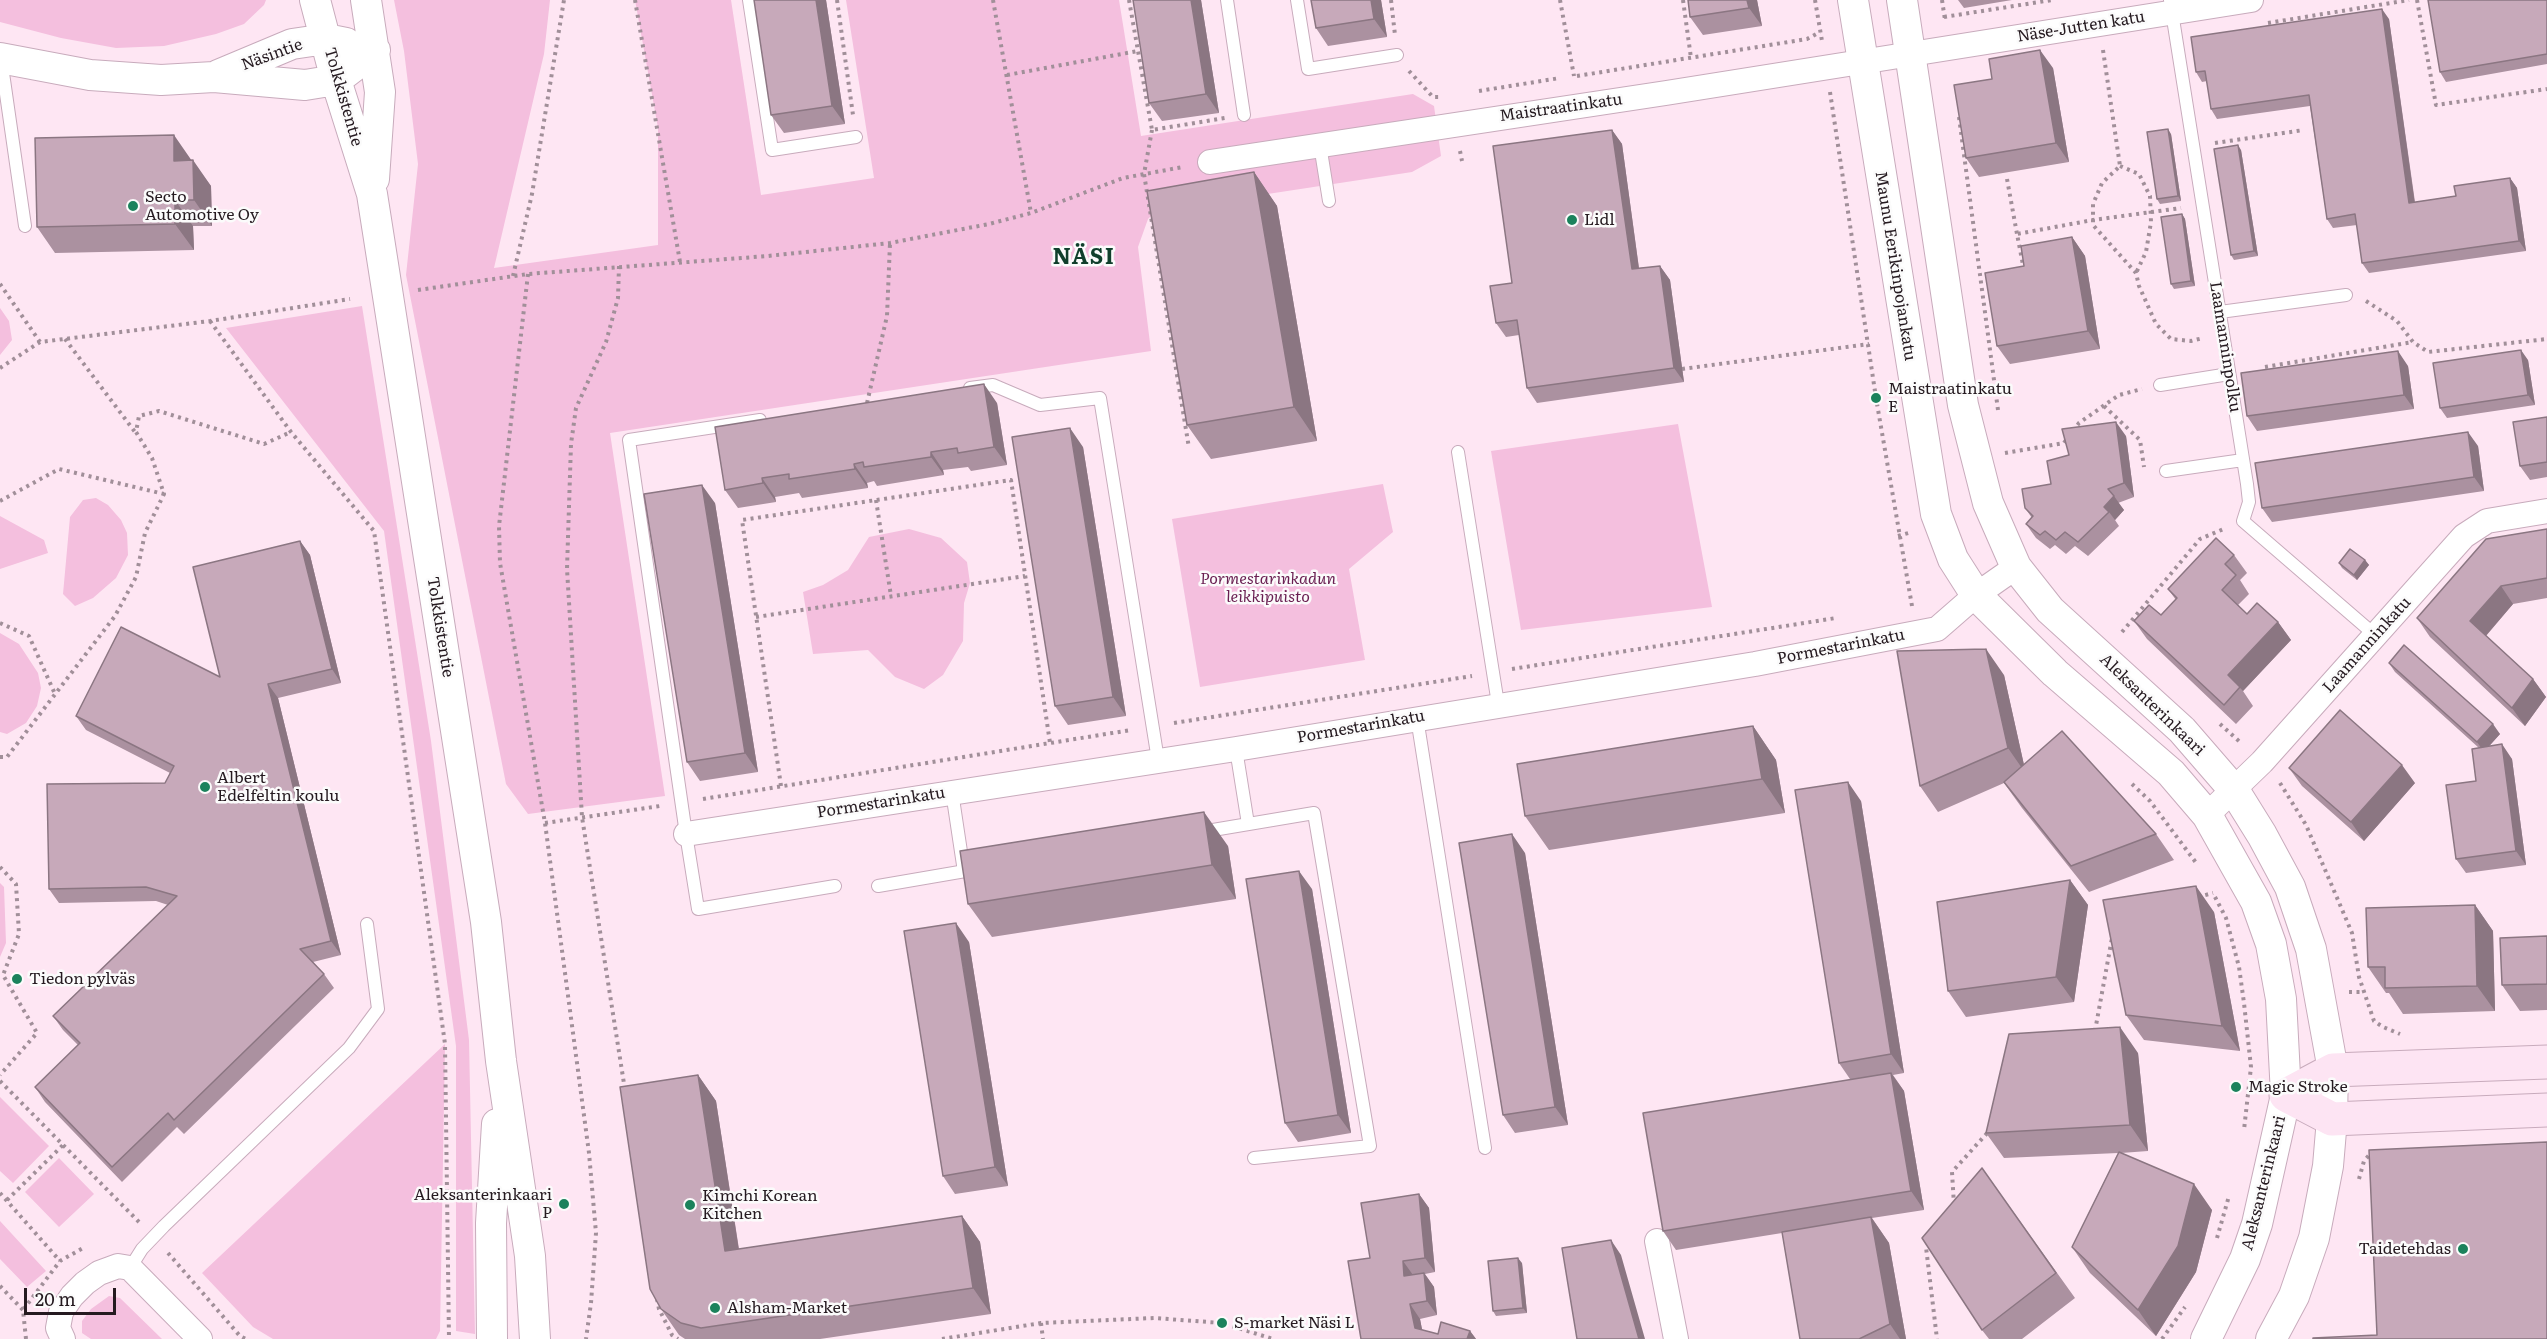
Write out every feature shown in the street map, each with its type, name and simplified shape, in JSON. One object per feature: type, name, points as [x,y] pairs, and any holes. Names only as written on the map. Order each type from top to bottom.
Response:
[{"type":"main road","points":[[2286,1095],[2333,1070],[2547,1062]]},
{"type":"main road","points":[[2286,1095],[2332,1119],[2547,1110]]},
{"type":"street","name":"Tolkkistentie","points":[[315,0],[336,80],[372,194],[486,922],[501,1062],[530,1256],[535,1339]]},
{"type":"street","name":"Tolkkistentie","points":[[366,0],[380,92],[372,194]]},
{"type":"street","name":"Maunu Eerikinpojankatu","points":[[1853,0],[1936,514],[1953,559],[1976,595]]},
{"type":"street","points":[[1902,0],[1963,405],[1988,503],[2016,567]]},
{"type":"street","name":"Näse-Jutten katu","points":[[1911,54],[1949,49],[2171,6],[2251,0]]},
{"type":"street","name":"Näsintie","points":[[214,77],[292,44],[326,39],[375,50]]},
{"type":"street","name":"Näsintie","points":[[0,58],[90,75],[161,80],[214,77],[305,85],[336,80],[375,50]]},
{"type":"street","name":"Maistraatinkatu","points":[[1210,162],[1911,54]]},
{"type":"street","name":"Laamanninkatu","points":[[2207,815],[2262,762],[2464,536],[2487,521],[2547,511]]},
{"type":"street","name":"Pormestarinkatu","points":[[686,834],[1236,749],[1755,663],[1937,629],[1976,595],[2016,567]]},
{"type":"street","name":"Aleksanterinkaari","points":[[2016,567],[2050,610],[2182,730],[2234,790],[2290,887],[2311,949],[2333,1070],[2328,1166],[2314,1238],[2294,1296],[2271,1339]]},
{"type":"street","name":"Aleksanterinkaari","points":[[1976,595],[2055,673],[2171,773],[2207,815],[2256,902],[2271,944],[2280,993],[2286,1095],[2257,1224],[2245,1258],[2206,1339]]},
{"type":"street","name":"Tolkkistentie","points":[[492,1339],[491,1223],[501,1062]]},
{"type":"street","points":[[1657,1241],[1676,1339]]},
{"type":"street","points":[[63,1339],[57,1328],[62,1312],[72,1296],[85,1282],[99,1273],[118,1266],[130,1268],[200,1339]]},
{"type":"lane","points":[[749,0],[772,150],[856,137]]},
{"type":"lane","points":[[1227,0],[1244,115]]},
{"type":"lane","points":[[1297,0],[1308,69],[1397,55]]},
{"type":"lane","name":"Laamanninpolku","points":[[2171,6],[2249,502],[2243,521]]},
{"type":"lane","points":[[0,58],[25,226]]},
{"type":"lane","points":[[1320,145],[1329,201]]},
{"type":"lane","points":[[2220,312],[2346,295]]},
{"type":"lane","points":[[2160,385],[2229,374]]},
{"type":"lane","points":[[958,390],[993,385],[1040,405],[1100,398],[1158,760]]},
{"type":"lane","points":[[776,417],[629,440],[698,909],[835,886]]},
{"type":"lane","points":[[1458,452],[1498,704]]},
{"type":"lane","points":[[2166,471],[2243,460]]},
{"type":"lane","points":[[2243,521],[2375,635]]},
{"type":"lane","points":[[1417,718],[1485,1148]]},
{"type":"lane","points":[[1236,749],[1248,824]]},
{"type":"lane","points":[[952,792],[964,872]]},
{"type":"lane","points":[[1191,833],[1314,813],[1370,1146],[1254,1158]]},
{"type":"lane","points":[[878,886],[987,868]]},
{"type":"lane","points":[[130,1268],[142,1249],[349,1048],[378,1009],[367,924]]},
{"type":"path","points":[[513,276],[532,194],[564,0]]},
{"type":"path","points":[[635,0],[680,262]]},
{"type":"path","points":[[837,0],[856,137]]},
{"type":"path","points":[[993,0],[1031,213]]},
{"type":"path","points":[[1129,0],[1152,130],[1144,174],[1189,448]]},
{"type":"path","points":[[1560,0],[1574,76]]},
{"type":"path","points":[[1683,0],[1691,58]]},
{"type":"path","points":[[1942,0],[1949,49]]},
{"type":"path","points":[[1944,17],[2052,0]]},
{"type":"path","points":[[2417,0],[2436,105],[2547,89]]},
{"type":"path","points":[[2103,49],[2120,166]]},
{"type":"path","points":[[1007,75],[1138,51]]},
{"type":"path","points":[[1957,105],[1999,419]]},
{"type":"path","points":[[1152,130],[1244,115]]},
{"type":"path","points":[[2193,146],[2304,130]]},
{"type":"path","points":[[418,290],[528,274],[768,256],[890,243],[989,224],[1031,213],[1123,178],[1210,162]]},
{"type":"path","points":[[2120,166],[2139,174],[2150,196],[2151,212],[2146,252],[2136,273]]},
{"type":"path","points":[[2120,166],[2102,183],[2093,204],[2093,225],[2136,273],[2156,324],[2171,339],[2191,340],[2223,333]]},
{"type":"path","points":[[2007,179],[2025,275]]},
{"type":"path","points":[[2017,234],[2093,220],[2203,205]]},
{"type":"path","points":[[867,403],[887,316],[890,243]]},
{"type":"path","points":[[619,266],[618,298],[606,342],[576,408],[571,444],[567,568],[582,817],[626,1098]]},
{"type":"path","points":[[528,274],[500,526],[500,563],[545,823],[589,1153],[596,1233],[591,1303],[585,1339]]},
{"type":"path","points":[[0,284],[40,342]]},
{"type":"path","points":[[2346,295],[2360,297],[2397,321],[2413,342],[2428,352],[2547,339]]},
{"type":"path","points":[[0,368],[40,342],[210,321],[350,299]]},
{"type":"path","points":[[210,321],[291,432],[374,531],[445,1044],[449,1339]]},
{"type":"path","points":[[0,757],[7,757],[115,616],[136,577],[145,533],[164,494],[152,458],[136,432],[65,339]]},
{"type":"path","points":[[2265,367],[2413,342]]},
{"type":"path","points":[[1682,369],[1869,344]]},
{"type":"path","points":[[2004,453],[2064,443],[2079,423],[2119,395],[2160,385]]},
{"type":"path","points":[[2104,406],[2140,440],[2144,468],[2153,473],[2166,471]]},
{"type":"path","points":[[136,432],[139,416],[159,411],[264,444],[291,432]]},
{"type":"path","points":[[2002,441],[2006,465]]},
{"type":"path","points":[[0,501],[59,469],[164,494]]},
{"type":"path","points":[[781,786],[742,520],[1011,480],[1050,743]]},
{"type":"path","points":[[876,500],[891,596]]},
{"type":"path","points":[[2122,632],[2200,539],[2243,521]]},
{"type":"path","points":[[756,617],[1025,576]]},
{"type":"path","points":[[545,823],[1842,617]]},
{"type":"path","points":[[0,623],[29,636],[55,694]]},
{"type":"path","points":[[2115,626],[2130,640]]},
{"type":"path","points":[[2214,718],[2262,762],[2280,783],[2306,825],[2352,933],[2359,977],[2374,1021],[2383,1028],[2405,1036],[2406,1066]]},
{"type":"path","points":[[0,867],[16,884],[19,934],[1,976],[37,1033],[0,1075]]},
{"type":"path","points":[[2191,899],[2213,893]]},
{"type":"path","points":[[2084,1034],[2095,1031],[2114,932]]},
{"type":"path","points":[[0,1081],[154,1237],[240,1336],[246,1339]]},
{"type":"path","points":[[1954,1211],[1952,1172],[1997,1124]]},
{"type":"path","points":[[7,1200],[63,1145]]},
{"type":"path","points":[[0,1193],[60,1261]]},
{"type":"path","points":[[1933,1238],[1926,1247],[1937,1339]]},
{"type":"path","points":[[0,1286],[23,1310]]},
{"type":"path","points":[[657,1297],[659,1309],[672,1335],[678,1339]]},
{"type":"path","points":[[942,1339],[1041,1323],[1166,1319],[1222,1323],[1273,1339]]},
{"type":"path","points":[[1041,1323],[1043,1339]]},
{"type":"green space","points":[[0,0],[266,0],[264,5],[244,24],[216,34],[164,46],[116,48],[61,38],[0,22]]},
{"type":"green space","points":[[394,0],[550,0],[544,54],[494,268],[658,245],[658,128],[635,0],[731,0],[761,195],[874,178],[846,0],[1119,0],[1141,136],[1413,94],[1434,106],[1441,156],[1412,172],[1156,211],[1148,219],[1138,247],[1151,351],[610,433],[665,796],[528,814],[506,784],[406,275],[418,164],[404,51]]},
{"type":"green space","points":[[362,306],[431,741],[469,1040],[475,1334],[456,1331],[456,1046],[384,531],[226,328]]},
{"type":"green space","points":[[0,308],[9,321],[12,340],[0,355]]},
{"type":"green space","points":[[1678,424],[1712,607],[1521,630],[1491,451]]},
{"type":"green space","name":"Pormestarinkadun leikkipuisto","points":[[1383,484],[1393,532],[1349,569],[1365,660],[1200,687],[1172,519]]},
{"type":"green space","points":[[96,498],[108,505],[121,520],[127,533],[128,555],[116,578],[93,598],[75,606],[63,594],[70,517],[83,500]]},
{"type":"green space","points":[[0,516],[44,540],[48,553],[0,569]]},
{"type":"green space","points":[[909,529],[941,538],[967,562],[970,583],[964,603],[963,641],[943,675],[924,689],[895,677],[868,650],[813,654],[803,592],[823,585],[848,570],[869,537]]},
{"type":"green space","points":[[0,633],[19,644],[38,673],[41,688],[37,706],[26,723],[7,734],[0,732]]},
{"type":"green space","points":[[0,883],[4,887],[6,943],[0,957]]},
{"type":"green space","points":[[445,1044],[440,1331],[436,1339],[273,1339],[253,1327],[202,1273]]},
{"type":"green space","points":[[0,1097],[49,1146],[13,1183],[0,1171]]},
{"type":"green space","points":[[59,1158],[94,1194],[59,1227],[25,1192]]},
{"type":"green space","points":[[0,1221],[46,1271],[27,1287],[0,1259]]},
{"type":"green space","points":[[109,1296],[120,1298],[162,1339],[91,1339],[82,1333],[82,1321],[91,1309]]},
{"type":"building","points":[[754,0],[816,0],[832,106],[771,115]]},
{"type":"building","points":[[1133,0],[1191,0],[1206,94],[1149,103]]},
{"type":"building","points":[[1311,0],[1371,0],[1374,19],[1316,28]]},
{"type":"building","points":[[1688,0],[1747,0],[1749,8],[1690,17]]},
{"type":"building","points":[[2428,0],[2547,0],[2547,54],[2440,72]]},
{"type":"building","points":[[2382,9],[2409,203],[2456,196],[2454,186],[2510,178],[2519,241],[2362,263],[2355,214],[2327,219],[2309,95],[2211,109],[2205,71],[2196,72],[2191,37]]},
{"type":"building","points":[[2040,50],[2056,143],[1966,158],[1954,85],[1992,79],[1989,59]]},
{"type":"building","points":[[2168,129],[2178,196],[2157,199],[2147,132]]},
{"type":"building","name":"Lidl","points":[[1612,130],[1632,269],[1660,266],[1674,368],[1527,388],[1517,320],[1496,323],[1490,286],[1512,283],[1493,146]]},
{"type":"building","name":"Secto Automotive Oy","points":[[174,135],[174,161],[193,160],[194,200],[175,200],[175,224],[37,227],[35,138]]},
{"type":"building","points":[[2238,145],[2254,251],[2231,255],[2214,149]]},
{"type":"building","points":[[1254,172],[1294,407],[1187,425],[1147,191]]},
{"type":"building","points":[[2182,214],[2191,281],[2171,284],[2161,217]]},
{"type":"building","points":[[2072,237],[2088,331],[1997,346],[1985,273],[2024,266],[2021,246]]},
{"type":"building","points":[[2521,350],[2528,395],[2440,408],[2433,363]]},
{"type":"building","points":[[2398,351],[2404,395],[2247,416],[2241,373]]},
{"type":"building","points":[[984,384],[994,447],[958,453],[957,448],[931,452],[931,457],[864,467],[863,462],[854,464],[855,469],[789,479],[789,474],[762,478],[763,483],[725,490],[715,427]]},
{"type":"building","points":[[2547,417],[2547,462],[2520,466],[2513,422]]},
{"type":"building","points":[[2116,422],[2124,483],[2108,489],[2114,496],[2104,507],[2109,512],[2078,542],[2065,532],[2056,540],[2045,531],[2040,535],[2026,524],[2033,516],[2025,508],[2022,489],[2051,484],[2047,461],[2069,455],[2062,429]]},
{"type":"building","points":[[1070,428],[1113,697],[1055,706],[1012,437]]},
{"type":"building","points":[[2468,432],[2474,477],[2262,508],[2255,463]]},
{"type":"building","points":[[702,485],[745,753],[687,762],[644,494]]},
{"type":"building","points":[[2547,529],[2547,578],[2501,586],[2470,621],[2533,679],[2512,708],[2417,618],[2486,539]]},
{"type":"building","points":[[2216,538],[2234,555],[2225,564],[2236,575],[2222,590],[2247,614],[2257,603],[2278,622],[2228,675],[2240,687],[2224,705],[2134,621],[2149,605],[2161,615],[2177,598],[2168,589]]},
{"type":"building","points":[[300,541],[332,669],[268,684],[331,941],[300,949],[324,974],[174,1120],[168,1113],[112,1167],[35,1087],[80,1043],[53,1016],[177,896],[146,887],[49,889],[47,784],[165,783],[174,766],[76,716],[121,627],[220,677],[193,567]]},
{"type":"building","points":[[2350,549],[2365,560],[2354,575],[2339,563]]},
{"type":"building","points":[[2404,645],[2493,724],[2477,742],[2389,663]]},
{"type":"building","points":[[1986,649],[2008,748],[1920,786],[1897,651]]},
{"type":"building","points":[[2340,710],[2402,765],[2351,822],[2289,768]]},
{"type":"building","points":[[1753,726],[1762,779],[1525,816],[1517,764]]},
{"type":"building","points":[[2062,731],[2156,834],[2071,866],[2004,782]]},
{"type":"building","points":[[2502,744],[2516,851],[2456,859],[2446,785],[2476,781],[2472,749]]},
{"type":"building","points":[[1848,782],[1891,1054],[1839,1063],[1795,790]]},
{"type":"building","points":[[1204,812],[1212,865],[968,904],[960,851]]},
{"type":"building","points":[[1512,834],[1555,1107],[1503,1115],[1459,843]]},
{"type":"building","points":[[1299,871],[1338,1115],[1285,1123],[1246,879]]},
{"type":"building","points":[[2070,880],[2056,977],[1948,991],[1937,902]]},
{"type":"building","points":[[2196,886],[2222,1026],[2126,1015],[2103,900]]},
{"type":"building","points":[[2475,905],[2477,986],[2385,988],[2385,967],[2368,967],[2366,908]]},
{"type":"building","points":[[956,923],[995,1167],[943,1176],[904,931]]},
{"type":"building","points":[[2547,936],[2547,984],[2502,985],[2500,938]]},
{"type":"building","points":[[2120,1027],[2130,1125],[1986,1133],[2009,1034]]},
{"type":"building","points":[[1891,1073],[1911,1191],[1663,1231],[1643,1113]]},
{"type":"building","points":[[698,1075],[725,1251],[962,1216],[973,1288],[701,1328],[681,1323],[661,1309],[650,1289],[620,1087]]},
{"type":"building","name":"Taidetehdas","points":[[2547,1142],[2547,1339],[2313,1339],[2377,1335],[2369,1150]]},
{"type":"building","points":[[2119,1152],[2194,1184],[2178,1246],[2138,1310],[2072,1247]]},
{"type":"building","points":[[1982,1168],[2056,1273],[1982,1330],[1922,1238]]},
{"type":"building","points":[[1419,1194],[1425,1258],[1403,1261],[1404,1276],[1424,1273],[1427,1301],[1410,1304],[1415,1328],[1438,1334],[1441,1322],[1470,1331],[1467,1339],[1361,1339],[1348,1261],[1370,1258],[1361,1203]]},
{"type":"building","points":[[1871,1217],[1890,1324],[1859,1339],[1800,1339],[1782,1232]]},
{"type":"building","points":[[1611,1240],[1639,1339],[1577,1339],[1562,1248]]},
{"type":"building","points":[[1518,1258],[1523,1308],[1493,1311],[1488,1261]]},
{"type":"place","name":"Secto Automotive Oy","points":[[133,206]]},
{"type":"place","name":"Lidl","points":[[1572,220]]},
{"type":"place","name":"Maistraatinkatu E","points":[[1876,398]]},
{"type":"place","name":"Albert Edelfeltin koulu","points":[[205,787]]},
{"type":"place","name":"Tiedon pylväs","points":[[17,979]]},
{"type":"place","name":"Magic Stroke","points":[[2236,1087]]},
{"type":"place","name":"Aleksanterinkaari P","points":[[564,1204]]},
{"type":"place","name":"Kimchi Korean Kitchen","points":[[690,1205]]},
{"type":"place","name":"Taidetehdas","points":[[2463,1249]]},
{"type":"place","name":"Alsham-Market","points":[[715,1308]]},
{"type":"place","name":"S-market Näsi L","points":[[1222,1323]]},
{"type":"district","name":"NÄSI","points":[[1084,258]]}]
